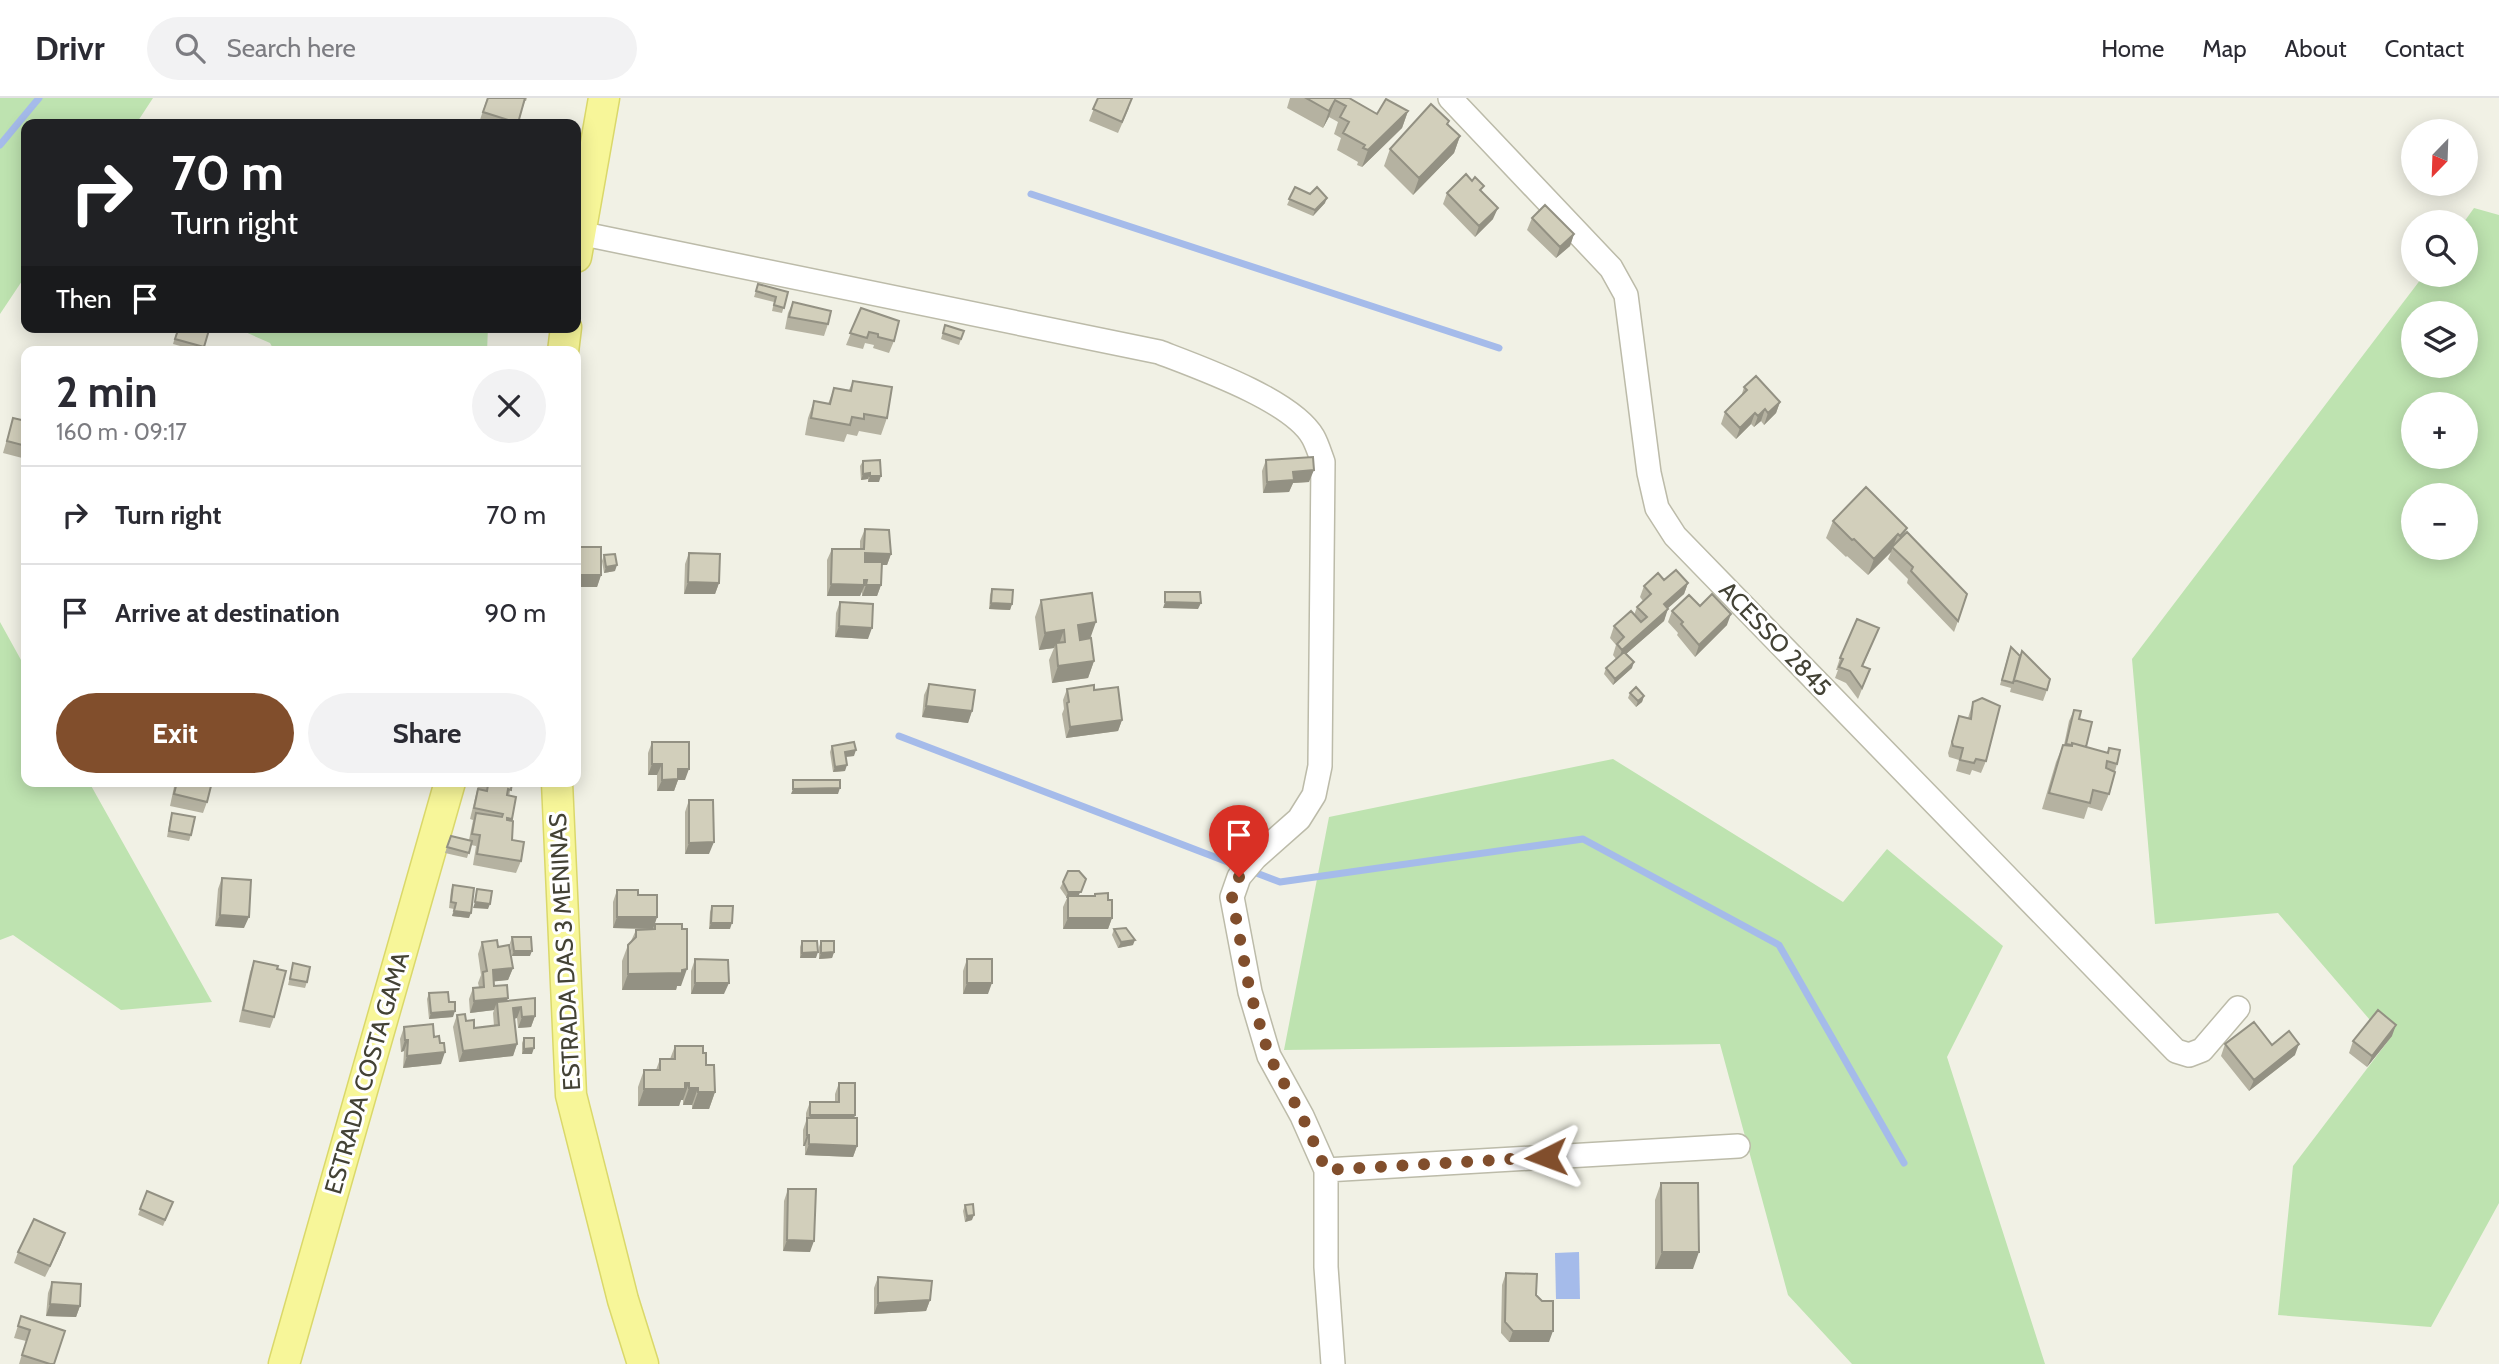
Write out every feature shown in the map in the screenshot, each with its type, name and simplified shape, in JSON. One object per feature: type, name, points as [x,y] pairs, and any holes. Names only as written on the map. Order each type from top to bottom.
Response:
[{"type":"main road","points":[[581,223],[604,98]]},
{"type":"main road","name":"ESTRADA COSTA GAMA","points":[[284,1364],[449,787]]},
{"type":"main road","name":"ESTRADA DAS 3 MENINAS","points":[[557,787],[571,1095],[623,1300],[643,1364]]},
{"type":"street","name":"ACESSO 2845","points":[[1450,98],[1611,268],[1626,295],[1649,473],[1657,508],[1675,536],[2176,1051],[2189,1055],[2202,1050],[2238,1008]]},
{"type":"street","points":[[581,246],[1159,352],[1235,382],[1292,414],[1312,435],[1323,462],[1320,766],[1314,795],[1299,819],[1255,858],[1239,877],[1232,897],[1250,992],[1269,1056],[1302,1116],[1326,1170],[1326,1267],[1333,1364]]},
{"type":"street","points":[[1326,1170],[1738,1146]]},
{"type":"green space","points":[[0,98],[153,98],[139,119],[21,119],[21,282],[0,314]]},
{"type":"green space","points":[[2474,208],[2499,215],[2499,1203],[2431,1327],[2278,1315],[2293,1166],[2388,1041],[2278,913],[2155,924],[2132,659],[2401,305],[2401,378],[2478,378],[2478,301],[2404,301],[2415,287],[2478,287],[2478,210],[2473,210]]},
{"type":"green space","points":[[248,333],[488,333],[487,346],[272,346]]},
{"type":"green space","points":[[0,622],[21,660],[21,787],[92,787],[212,1002],[121,1010],[13,935],[0,940]]},
{"type":"green space","points":[[1613,759],[1843,902],[1887,849],[2003,946],[1947,1057],[2045,1364],[1852,1364],[1788,1295],[1720,1044],[1284,1050],[1329,817]]},
{"type":"water","points":[[1579,1252],[1580,1299],[1556,1299],[1555,1253]]},
{"type":"building","points":[[488,98],[525,98],[519,119],[505,119],[483,112]]},
{"type":"building","points":[[1098,98],[1132,98],[1122,122],[1093,109]]},
{"type":"building","points":[[1306,98],[1349,98],[1377,114],[1386,99],[1408,111],[1368,150],[1363,148],[1365,145],[1343,133],[1349,122],[1340,117],[1346,106],[1335,100],[1329,111]]},
{"type":"building","points":[[1431,104],[1460,136],[1419,178],[1390,149]]},
{"type":"building","points":[[1466,174],[1472,181],[1475,177],[1484,186],[1480,190],[1498,208],[1479,226],[1447,193]]},
{"type":"building","points":[[1295,187],[1310,194],[1317,187],[1327,198],[1315,210],[1289,199]]},
{"type":"building","points":[[1545,205],[1574,234],[1560,247],[1532,218]]},
{"type":"building","points":[[758,284],[788,292],[784,308],[774,305],[776,297],[756,291]]},
{"type":"building","points":[[793,302],[831,311],[828,324],[789,317]]},
{"type":"building","points":[[861,308],[899,321],[894,341],[869,332],[867,338],[850,333]]},
{"type":"building","points":[[945,325],[964,331],[961,339],[943,333]]},
{"type":"building","points":[[177,333],[208,333],[204,346],[175,339]]},
{"type":"building","points":[[1756,376],[1780,402],[1768,413],[1765,409],[1758,416],[1755,413],[1740,428],[1725,412],[1747,390],[1744,387]]},
{"type":"building","points":[[853,381],[892,387],[887,418],[864,414],[864,419],[852,417],[850,425],[811,418],[814,401],[830,404],[834,388],[851,391]]},
{"type":"building","points":[[13,418],[21,420],[21,445],[7,441]]},
{"type":"building","points":[[1313,457],[1314,470],[1293,472],[1294,480],[1267,482],[1266,460]]},
{"type":"building","points":[[880,460],[881,476],[863,474],[863,461]]},
{"type":"building","points":[[1866,487],[1907,528],[1874,559],[1833,521]]},
{"type":"building","points":[[865,529],[889,530],[891,554],[865,553],[865,562],[882,562],[881,585],[866,585],[867,580],[864,580],[864,585],[831,584],[832,549],[864,549]]},
{"type":"building","points":[[1907,532],[1967,594],[1958,621],[1911,571],[1913,567],[1892,547]]},
{"type":"building","points":[[581,547],[601,547],[601,575],[581,575]]},
{"type":"building","points":[[689,553],[720,554],[719,583],[688,582]]},
{"type":"building","points":[[615,554],[617,565],[606,567],[604,555]]},
{"type":"building","points":[[1676,570],[1688,583],[1664,604],[1668,609],[1622,650],[1617,644],[1624,637],[1614,626],[1631,611],[1641,622],[1647,617],[1637,607],[1651,594],[1644,586],[1658,573],[1664,580]]},
{"type":"building","points":[[992,589],[1013,590],[1012,604],[991,603]]},
{"type":"building","points":[[1165,592],[1200,592],[1201,603],[1165,602]]},
{"type":"building","points":[[1092,593],[1096,622],[1078,625],[1080,640],[1091,638],[1094,661],[1058,666],[1056,643],[1065,642],[1064,630],[1045,633],[1041,600]]},
{"type":"building","points":[[1712,594],[1731,614],[1699,645],[1672,611],[1689,595],[1700,606]]},
{"type":"building","points":[[840,602],[873,604],[872,628],[839,626]]},
{"type":"building","points":[[1857,619],[1879,628],[1862,666],[1870,669],[1862,688],[1850,671],[1839,667],[1843,659],[1840,658]]},
{"type":"building","points":[[2011,647],[2020,656],[2013,683],[2002,680]]},
{"type":"building","points":[[2022,651],[2050,679],[2047,690],[2014,680]]},
{"type":"building","points":[[1624,652],[1634,662],[1615,679],[1606,668]]},
{"type":"building","points":[[929,684],[975,690],[972,711],[926,706]]},
{"type":"building","points":[[1094,685],[1094,690],[1118,687],[1122,720],[1070,727],[1067,689]]},
{"type":"building","points":[[1636,687],[1644,696],[1638,701],[1630,693]]},
{"type":"building","points":[[1982,698],[2000,706],[1986,761],[1976,759],[1974,763],[1960,760],[1963,748],[1953,746],[1952,742],[1959,716],[1971,719],[1973,702]]},
{"type":"building","points":[[2074,710],[2081,711],[2079,719],[2092,722],[2086,747],[2066,744]]},
{"type":"building","points":[[652,742],[689,742],[689,769],[678,769],[678,779],[662,780],[662,764],[652,764]]},
{"type":"building","points":[[854,742],[856,750],[845,752],[847,765],[835,767],[832,746]]},
{"type":"building","points":[[2072,743],[2108,753],[2109,748],[2120,750],[2117,764],[2107,761],[2106,768],[2115,772],[2109,794],[2093,790],[2090,803],[2049,793],[2063,745],[2072,746]]},
{"type":"building","points":[[793,780],[840,780],[840,788],[793,789]]},
{"type":"building","points":[[176,787],[211,787],[207,802],[174,794]]},
{"type":"building","points":[[488,787],[511,787],[507,795],[516,797],[512,819],[507,820],[513,821],[512,840],[524,842],[521,861],[477,854],[480,835],[472,834],[476,813],[502,817],[503,814],[474,808],[478,789],[487,791]]},
{"type":"building","points":[[689,800],[713,800],[714,842],[689,843]]},
{"type":"building","points":[[172,813],[195,817],[191,835],[169,831]]},
{"type":"building","points":[[451,836],[472,841],[469,853],[447,847]]},
{"type":"building","points":[[1068,871],[1079,871],[1086,879],[1081,892],[1068,892],[1063,882]]},
{"type":"building","points":[[222,878],[251,880],[249,917],[220,915]]},
{"type":"building","points":[[453,885],[474,888],[471,913],[454,911],[456,903],[451,902]]},
{"type":"building","points":[[477,889],[492,891],[490,904],[475,902]]},
{"type":"building","points":[[617,890],[638,890],[638,895],[657,895],[657,917],[617,917]]},
{"type":"building","points":[[1108,893],[1108,900],[1112,900],[1112,918],[1068,918],[1068,896]]},
{"type":"building","points":[[712,906],[733,906],[732,923],[711,923]]},
{"type":"building","points":[[655,924],[682,924],[682,929],[687,929],[687,969],[682,970],[682,973],[628,974],[628,945],[636,937],[636,930],[655,929]]},
{"type":"building","points":[[1126,928],[1135,940],[1121,942],[1114,929]]},
{"type":"building","points":[[512,937],[531,937],[532,951],[514,951]]},
{"type":"building","points":[[497,940],[498,947],[509,945],[513,968],[493,970],[494,986],[507,985],[508,998],[474,1001],[473,988],[484,987],[483,972],[487,971],[482,942]]},
{"type":"building","points":[[802,941],[817,941],[818,952],[802,953]]},
{"type":"building","points":[[821,941],[834,941],[834,952],[821,953]]},
{"type":"building","points":[[695,959],[728,960],[729,983],[695,983]]},
{"type":"building","points":[[967,959],[992,959],[992,983],[967,983]]},
{"type":"building","points":[[254,961],[278,966],[277,969],[286,971],[274,1017],[243,1010]]},
{"type":"building","points":[[293,963],[310,967],[307,982],[290,979]]},
{"type":"building","points":[[448,992],[449,1002],[455,1002],[455,1011],[431,1013],[429,993]]},
{"type":"building","points":[[535,998],[535,1016],[522,1017],[521,1007],[513,1008],[517,1044],[463,1051],[457,1015],[465,1014],[466,1021],[474,1020],[474,1028],[499,1025],[497,1002]]},
{"type":"building","points":[[2378,1010],[2396,1025],[2372,1056],[2353,1041]]},
{"type":"building","points":[[2254,1022],[2272,1045],[2289,1031],[2299,1044],[2254,1080],[2225,1044]]},
{"type":"building","points":[[433,1024],[434,1037],[439,1036],[440,1043],[444,1043],[445,1052],[407,1056],[408,1040],[405,1040],[404,1027]]},
{"type":"building","points":[[524,1038],[534,1038],[534,1048],[524,1049]]},
{"type":"building","points":[[675,1046],[703,1046],[706,1065],[714,1065],[715,1092],[698,1092],[698,1088],[689,1088],[689,1083],[685,1083],[685,1089],[644,1089],[644,1070],[660,1070],[660,1059],[675,1059]]},
{"type":"building","points":[[839,1083],[855,1083],[855,1115],[810,1115],[810,1102],[839,1102]]},
{"type":"building","points":[[807,1118],[857,1118],[857,1146],[809,1144]]},
{"type":"building","points":[[1661,1183],[1698,1183],[1699,1252],[1662,1252]]},
{"type":"building","points":[[788,1189],[816,1189],[814,1241],[787,1240]]},
{"type":"building","points":[[147,1191],[173,1202],[165,1220],[140,1209]]},
{"type":"building","points":[[973,1204],[974,1215],[967,1216],[965,1205]]},
{"type":"building","points":[[34,1219],[65,1233],[50,1266],[18,1252]]},
{"type":"building","points":[[1506,1273],[1537,1274],[1536,1295],[1542,1301],[1553,1301],[1553,1331],[1513,1331],[1505,1322]]},
{"type":"building","points":[[878,1277],[932,1281],[930,1300],[878,1303]]},
{"type":"building","points":[[52,1282],[81,1284],[80,1306],[50,1304]]},
{"type":"building","points":[[21,1316],[65,1331],[54,1364],[22,1355],[30,1330],[18,1326]]},
{"type":"waterway","points":[[22,119],[39,98]]},
{"type":"waterway","points":[[0,145],[21,120]]},
{"type":"waterway","points":[[1031,194],[1499,348]]},
{"type":"waterway","points":[[899,736],[1280,882],[1583,839],[1779,945],[1904,1163]]},
{"type":"route","points":[[1239,877],[1232,897],[1250,992],[1269,1056],[1302,1116],[1326,1170],[1546,1157]]}]
